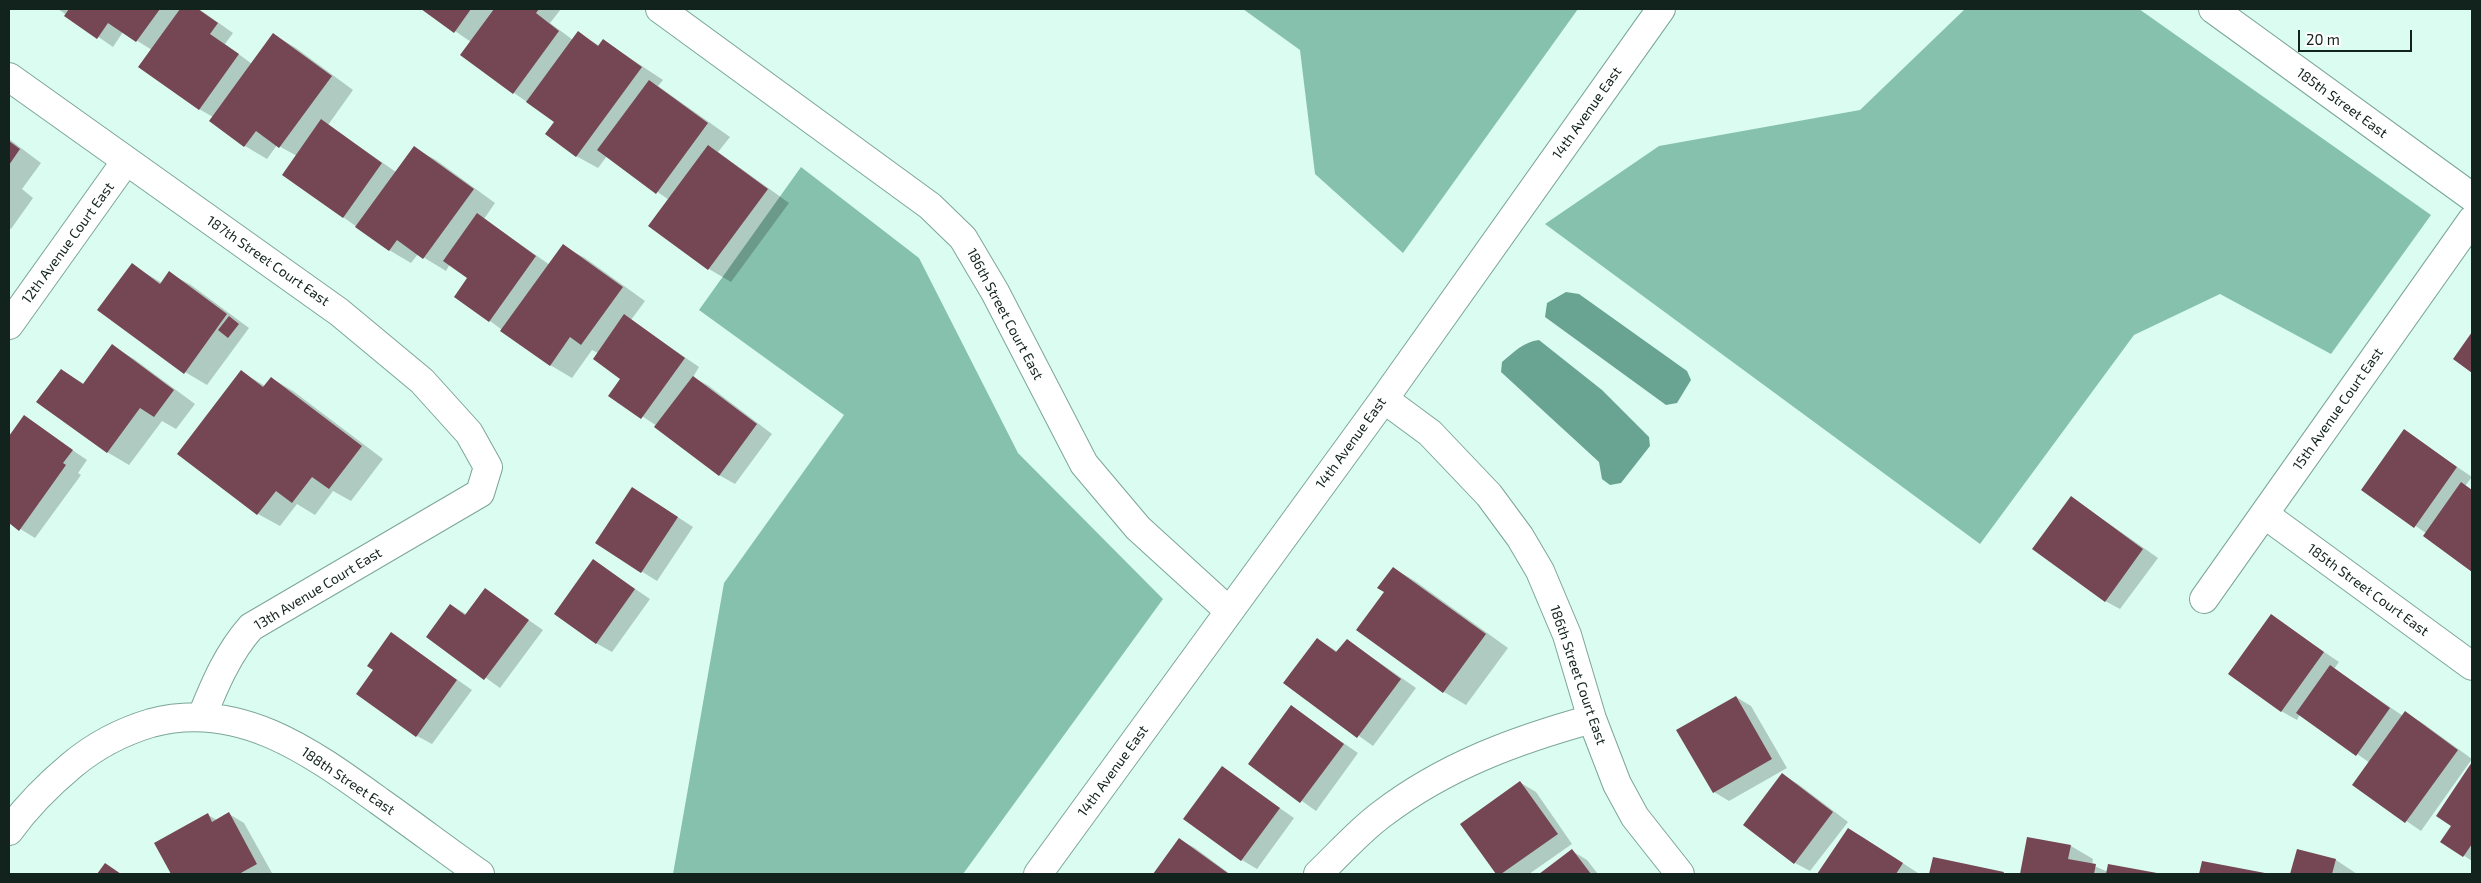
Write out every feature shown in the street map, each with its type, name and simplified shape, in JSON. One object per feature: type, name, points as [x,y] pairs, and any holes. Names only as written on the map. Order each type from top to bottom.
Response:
[{"type":"street","name":"186th Street Court East","points":[[660,9],[930,206],[963,238],[995,292],[1084,464],[1138,528],[1229,611]]},
{"type":"street","name":"14th Avenue East","points":[[1038,874],[1384,399],[1661,9]]},
{"type":"street","name":"185th Street East","points":[[2212,9],[2472,197]]},
{"type":"street","name":"187th Street Court East","points":[[9,77],[339,312],[422,381],[469,433],[488,467],[486,480]]},
{"type":"street","name":"12th Avenue Court East","points":[[9,325],[126,161]]},
{"type":"street","name":"15th Avenue Court East","points":[[2204,599],[2472,220]]},
{"type":"street","name":"186th Street Court East","points":[[1384,399],[1430,433],[1489,495],[1520,537],[1540,571],[1567,635],[1592,719],[1617,784],[1635,817],[1680,874]]},
{"type":"street","name":"13th Avenue Court East","points":[[202,716],[215,683],[238,642],[251,627],[480,493],[486,480]]},
{"type":"street","name":"185th Street Court East","points":[[2264,514],[2472,666]]},
{"type":"street","points":[[9,831],[44,788],[89,751],[111,738],[176,717],[202,716]]},
{"type":"street","name":"188th Street East","points":[[202,716],[229,720],[283,739],[298,747],[360,788],[480,874]]},
{"type":"street","points":[[1318,874],[1380,815],[1412,792],[1451,770],[1544,733],[1592,719]]},
{"type":"shaded area","points":[[1243,9],[1578,9],[1403,253],[1315,174],[1300,50]]},
{"type":"shaded area","points":[[1965,9],[2139,9],[2431,215],[2331,354],[2220,294],[2134,335],[1980,544],[1545,224],[1659,146],[1860,110]]},
{"type":"shaded area","points":[[801,167],[919,258],[1018,453],[1163,599],[963,874],[673,874],[724,583],[844,415],[699,310]]},
{"type":"shaded area","points":[[1566,292],[1579,294],[1687,371],[1691,380],[1677,403],[1666,405],[1545,317],[1547,303]]},
{"type":"shaded area","points":[[1539,340],[1602,390],[1649,437],[1650,446],[1621,483],[1610,485],[1602,479],[1599,462],[1501,372],[1502,362],[1523,345]]},
{"type":"building","points":[[69,9],[160,9],[136,42],[108,23],[97,39],[64,16]]},
{"type":"building","points":[[180,9],[198,9],[218,23],[210,34],[239,54],[199,110],[138,67]]},
{"type":"building","points":[[421,9],[471,9],[454,33]]},
{"type":"building","points":[[494,9],[539,9],[536,13],[559,31],[513,94],[460,55]]},
{"type":"building","points":[[578,31],[598,46],[603,39],[642,67],[576,157],[545,134],[554,122],[526,102]]},
{"type":"building","points":[[273,33],[332,76],[279,148],[256,131],[244,147],[209,121]]},
{"type":"building","points":[[649,80],[708,123],[656,194],[597,150]]},
{"type":"building","points":[[321,119],[382,163],[343,218],[282,175]]},
{"type":"building","points":[[9,141],[20,149],[9,165]]},
{"type":"building","points":[[708,145],[768,189],[708,270],[648,226]]},
{"type":"building","points":[[414,146],[474,189],[423,259],[397,240],[389,251],[355,227]]},
{"type":"building","points":[[477,213],[536,256],[489,322],[454,297],[467,278],[443,261]]},
{"type":"building","points":[[563,244],[623,287],[581,345],[570,337],[550,366],[500,331]]},
{"type":"building","points":[[132,263],[160,284],[169,271],[227,314],[184,374],[97,310]]},
{"type":"building","points":[[624,314],[685,358],[641,419],[608,396],[620,379],[593,359]]},
{"type":"building","points":[[229,316],[239,324],[228,338],[218,330]]},
{"type":"building","points":[[2472,332],[2472,373],[2453,359]]},
{"type":"building","points":[[112,344],[174,390],[154,417],[140,408],[107,453],[36,402],[61,369],[83,384]]},
{"type":"building","points":[[241,370],[263,387],[271,377],[362,446],[329,489],[312,477],[292,503],[276,491],[257,515],[177,454]]},
{"type":"building","points":[[693,376],[757,424],[719,476],[654,427]]},
{"type":"building","points":[[24,415],[73,450],[63,463],[66,465],[19,531],[9,523],[9,436]]},
{"type":"building","points":[[2404,429],[2457,467],[2414,528],[2361,490]]},
{"type":"building","points":[[2461,482],[2472,490],[2472,572],[2423,536]]},
{"type":"building","points":[[632,487],[678,517],[641,573],[595,543]]},
{"type":"building","points":[[2071,496],[2143,549],[2105,602],[2032,549]]},
{"type":"building","points":[[593,559],[635,589],[596,644],[554,614]]},
{"type":"building","points":[[1393,567],[1486,634],[1443,693],[1356,630],[1384,592],[1377,588]]},
{"type":"building","points":[[485,588],[529,620],[484,680],[426,637],[450,604],[465,615]]},
{"type":"building","points":[[2271,614],[2324,652],[2281,712],[2228,674]]},
{"type":"building","points":[[391,632],[457,680],[416,737],[356,694],[373,670],[367,666]]},
{"type":"building","points":[[1317,638],[1336,652],[1347,639],[1401,679],[1357,738],[1283,683]]},
{"type":"building","points":[[2330,665],[2390,708],[2356,756],[2296,713]]},
{"type":"building","points":[[1736,696],[1772,759],[1713,793],[1676,730]]},
{"type":"building","points":[[1291,705],[1344,744],[1300,803],[1248,764]]},
{"type":"building","points":[[2405,711],[2458,750],[2405,823],[2352,785]]},
{"type":"building","points":[[2472,762],[2472,844],[2463,857],[2440,842],[2451,826],[2436,816]]},
{"type":"building","points":[[1222,766],[1280,808],[1241,861],[1183,819]]},
{"type":"building","points":[[1782,773],[1833,812],[1794,864],[1743,825]]},
{"type":"building","points":[[1520,781],[1558,834],[1501,874],[1496,874],[1460,824]]},
{"type":"building","points":[[229,812],[257,864],[239,874],[171,874],[154,843],[208,813],[212,822]]},
{"type":"building","points":[[1848,828],[1903,863],[1896,874],[1817,874]]},
{"type":"building","points":[[2027,837],[2071,845],[2068,859],[2096,864],[2094,874],[2020,874]]},
{"type":"building","points":[[1179,838],[1229,874],[1153,874]]},
{"type":"building","points":[[1572,849],[1591,874],[1539,874]]},
{"type":"building","points":[[2297,849],[2336,859],[2332,874],[2290,874]]},
{"type":"building","points":[[1933,857],[2004,872],[2003,874],[1929,874]]},
{"type":"building","points":[[2202,861],[2265,873],[2265,874],[2199,874]]},
{"type":"building","points":[[105,863],[121,874],[97,874]]},
{"type":"building","points":[[2108,864],[2157,873],[2157,874],[2106,874]]}]
